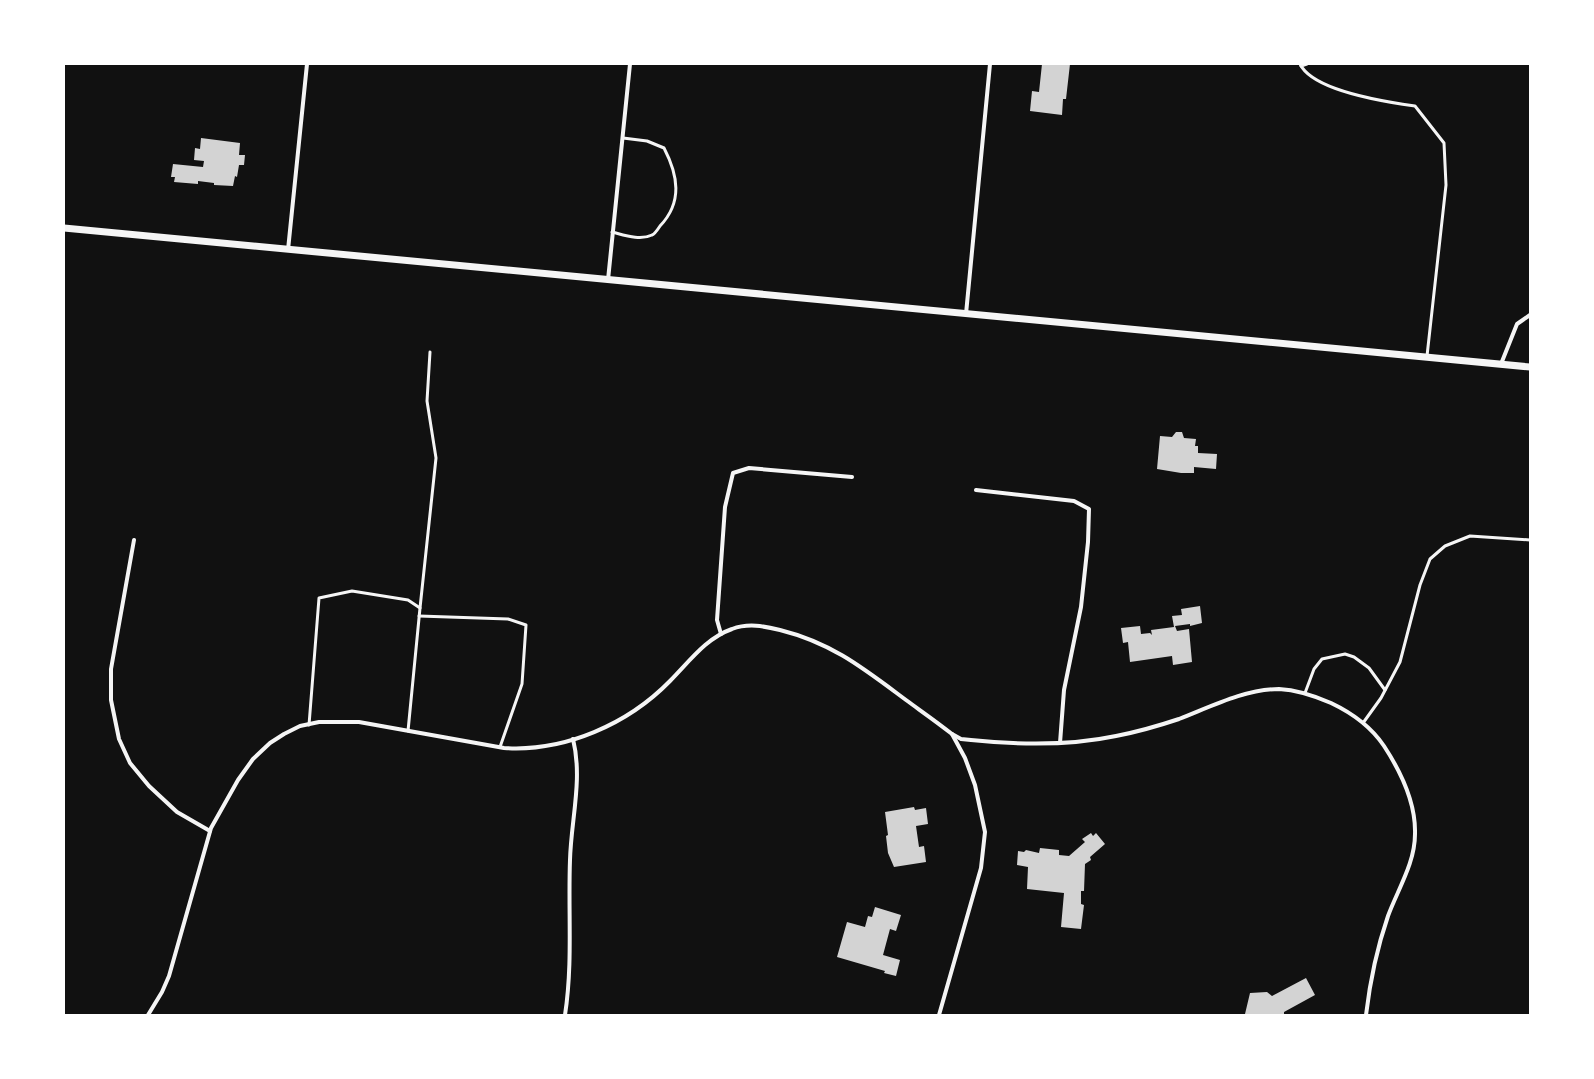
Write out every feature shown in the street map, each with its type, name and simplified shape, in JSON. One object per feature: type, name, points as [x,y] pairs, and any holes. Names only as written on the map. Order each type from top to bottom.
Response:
[{"type":"street","points":[[288,250],[307,64]]},
{"type":"street","points":[[608,280],[630,64]]},
{"type":"street","points":[[966,314],[990,64]]},
{"type":"street","points":[[64,228],[1530,367]]},
{"type":"street","points":[[1501,364],[1516,324],[1530,315]]},
{"type":"street","points":[[721,634],[717,620],[724,515],[734,473],[749,468],[852,477]]},
{"type":"street","points":[[976,490],[1074,501],[1089,509],[1088,542],[1081,607],[1064,690],[1060,743]]},
{"type":"street","points":[[134,540],[111,670],[112,700],[119,739],[130,763],[148,786],[177,812],[210,831]]},
{"type":"street","points":[[148,1015],[162,992],[169,976],[210,831],[230,793],[253,760],[270,743],[284,734],[309,724],[338,721],[358,722],[500,747],[524,749],[544,747],[593,732],[624,717],[649,701],[700,650],[721,634],[733,628],[750,625],[767,627],[812,640],[830,647],[870,673],[952,734],[961,739],[993,742],[1060,743],[1115,737],[1148,729],[1244,695],[1262,691],[1279,690],[1305,693],[1344,709],[1363,723],[1380,740],[1395,762],[1412,803],[1416,833],[1414,849],[1381,940],[1374,967],[1366,1015]]},
{"type":"street","points":[[939,1015],[981,868],[985,832],[975,785],[965,758],[952,734]]},
{"type":"street","points":[[565,1015],[571,969],[570,858],[578,765],[574,739]]},
{"type":"lane","points":[[1307,64],[1300,65],[1303,71],[1334,88],[1376,100],[1414,106],[1444,143],[1446,184],[1427,358]]},
{"type":"lane","points":[[612,232],[633,238],[652,235],[669,217],[677,192],[672,163],[664,148],[646,141],[622,138]]},
{"type":"lane","points":[[408,731],[436,458],[427,401],[430,352]]},
{"type":"lane","points":[[1363,723],[1385,690],[1400,662],[1420,585],[1430,559],[1445,546],[1470,536],[1530,540]]},
{"type":"lane","points":[[309,724],[319,598],[352,591],[408,600],[420,608]]},
{"type":"lane","points":[[419,616],[508,619],[526,625],[522,684],[500,747]]},
{"type":"lane","points":[[1305,693],[1314,669],[1322,659],[1345,654],[1354,657],[1369,668],[1385,690]]},
{"type":"building","points":[[1042,64],[1070,64],[1066,99],[1063,99],[1062,115],[1030,111],[1032,91],[1039,92]]},
{"type":"building","points":[[201,138],[240,143],[239,155],[245,155],[244,165],[239,165],[237,177],[235,176],[233,186],[214,185],[214,183],[198,181],[198,184],[174,182],[175,177],[171,177],[173,164],[203,167],[204,161],[194,160],[195,148],[200,149]]},
{"type":"building","points":[[1176,432],[1182,432],[1184,438],[1196,439],[1195,446],[1198,446],[1198,453],[1217,454],[1216,469],[1194,467],[1194,473],[1181,473],[1157,469],[1160,436],[1172,437]]},
{"type":"building","points":[[1200,606],[1202,623],[1190,626],[1190,624],[1175,626],[1177,631],[1189,629],[1192,662],[1173,665],[1172,656],[1130,662],[1128,642],[1123,643],[1121,628],[1140,626],[1141,634],[1150,633],[1152,635],[1151,630],[1174,627],[1172,616],[1182,615],[1181,609]]},
{"type":"building","points":[[914,807],[915,810],[926,808],[928,824],[916,826],[919,847],[924,846],[926,862],[894,867],[888,853],[886,836],[888,835],[885,812]]},
{"type":"building","points":[[1091,833],[1093,836],[1096,833],[1105,844],[1090,857],[1091,860],[1085,864],[1084,891],[1081,891],[1081,904],[1084,905],[1081,929],[1061,927],[1064,893],[1027,889],[1028,867],[1017,865],[1018,851],[1024,852],[1026,850],[1039,853],[1040,848],[1059,850],[1059,855],[1069,856],[1085,842],[1082,839]]},
{"type":"building","points":[[875,907],[901,915],[896,931],[890,929],[883,955],[900,960],[896,976],[884,973],[885,971],[837,957],[847,922],[865,927],[868,916],[872,917]]},
{"type":"building","points":[[1306,978],[1315,995],[1284,1012],[1284,1015],[1245,1014],[1250,993],[1267,992],[1272,996]]}]
